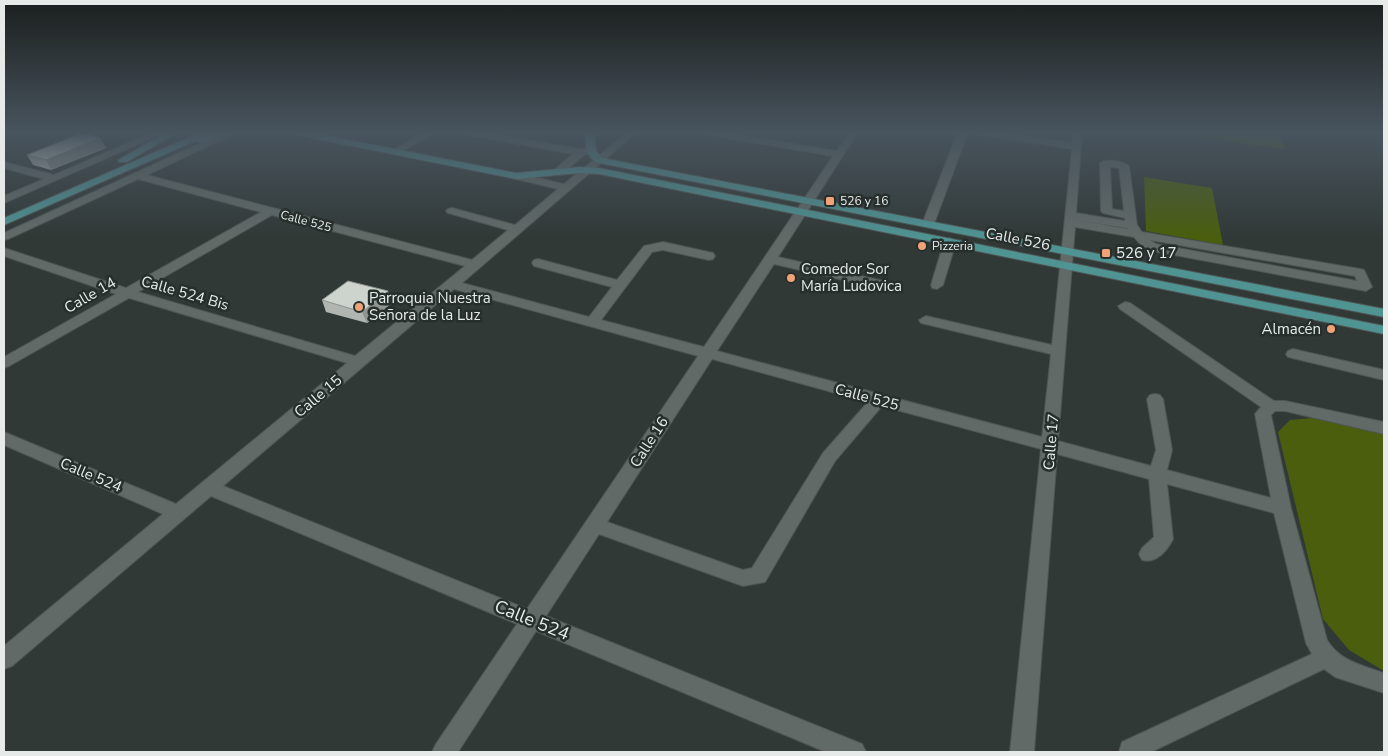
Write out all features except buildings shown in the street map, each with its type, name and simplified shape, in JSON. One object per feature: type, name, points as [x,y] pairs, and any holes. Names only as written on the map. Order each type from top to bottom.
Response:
[{"type":"main road","points":[[4,212],[106,167]]},
{"type":"main road","points":[[4,222],[129,167]]},
{"type":"main road","name":"Calle 526","points":[[474,167],[516,176],[587,170],[805,207],[928,224],[1384,330]]},
{"type":"main road","name":"Calle 526","points":[[644,167],[950,242],[1068,258],[1384,312]]},
{"type":"street","points":[[13,167],[54,178]]},
{"type":"street","points":[[4,200],[79,167]]},
{"type":"street","points":[[4,237],[157,167]]},
{"type":"street","points":[[558,172],[566,167]]},
{"type":"street","name":"Calle 16","points":[[444,752],[830,167]]},
{"type":"street","points":[[928,224],[950,167]]},
{"type":"street","name":"Calle 17","points":[[1022,752],[1075,167]]},
{"type":"street","points":[[1105,167],[1107,211],[1130,220]]},
{"type":"street","points":[[1071,219],[1139,235],[1360,273],[1366,286],[1153,247],[1143,242],[1139,235],[1130,220],[1124,167]]},
{"type":"street","name":"Calle 15","points":[[4,659],[587,170]]},
{"type":"street","name":"Calle 525","points":[[138,176],[475,265]]},
{"type":"street","points":[[516,176],[565,188]]},
{"type":"street","name":"Calle 14","points":[[4,363],[271,211]]},
{"type":"street","points":[[452,211],[518,229]]},
{"type":"street","points":[[1071,219],[1130,220]]},
{"type":"street","points":[[937,285],[950,242]]},
{"type":"street","points":[[592,322],[648,249],[663,246],[709,256]]},
{"type":"street","name":"Calle 524 Bis","points":[[4,252],[127,293],[359,362]]},
{"type":"street","points":[[770,259],[891,287]]},
{"type":"street","points":[[538,263],[621,285]]},
{"type":"street","name":"Calle 525","points":[[451,284],[1282,508]]},
{"type":"street","points":[[1125,306],[1271,406],[1285,406],[1384,428]]},
{"type":"street","points":[[926,320],[1059,351]]},
{"type":"street","points":[[1293,354],[1384,375]]},
{"type":"street","points":[[1149,554],[1164,539],[1157,474],[1164,450],[1155,399]]},
{"type":"street","points":[[594,526],[743,578],[758,576],[829,457],[878,400]]},
{"type":"street","points":[[1271,406],[1263,414],[1282,508],[1317,643],[1326,658],[1343,670],[1384,683]]},
{"type":"street","name":"Calle 524","points":[[4,438],[178,513]]},
{"type":"street","name":"Calle 524","points":[[209,488],[854,752]]},
{"type":"street","points":[[1130,750],[1326,658]]},
{"type":"green space","points":[[1144,177],[1212,188],[1223,245],[1146,231]]},
{"type":"green space","points":[[1312,418],[1384,434],[1384,671],[1349,650],[1323,619],[1278,432],[1290,420]]},
{"type":"place","name":"526 y 16","points":[[830,201]]},
{"type":"place","name":"Pizzeria","points":[[922,246]]},
{"type":"place","name":"526 y 17","points":[[1106,253]]},
{"type":"place","name":"Comedor Sor María Ludovica","points":[[791,278]]},
{"type":"place","name":"Parroquia Nuestra Señora de la Luz","points":[[359,307]]},
{"type":"place","name":"Almacén","points":[[1331,329]]}]
